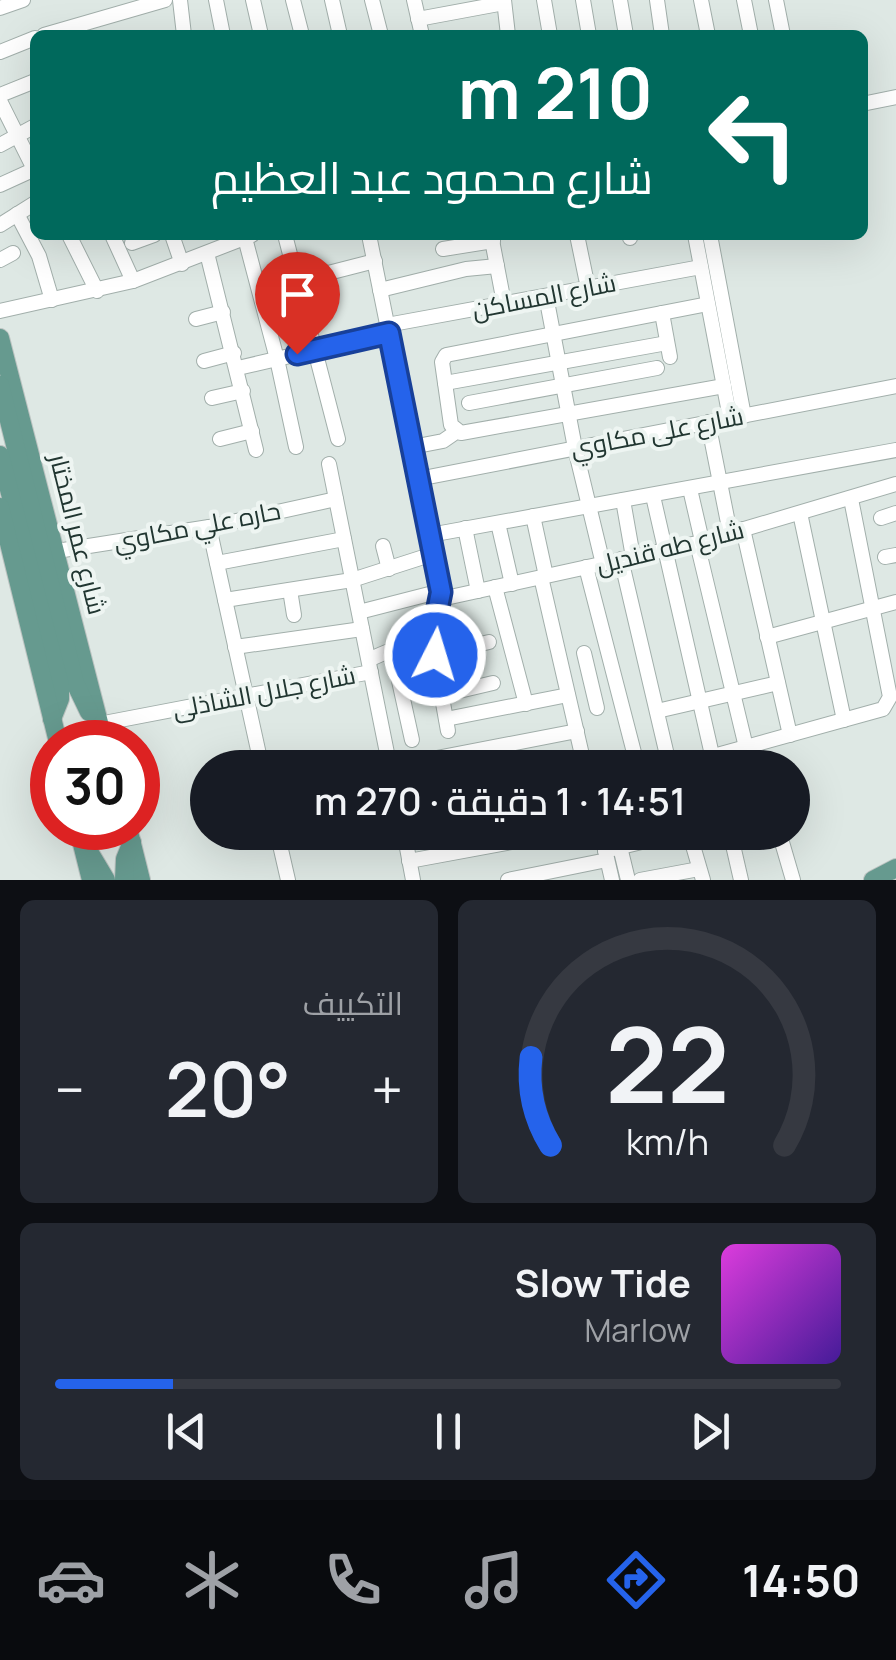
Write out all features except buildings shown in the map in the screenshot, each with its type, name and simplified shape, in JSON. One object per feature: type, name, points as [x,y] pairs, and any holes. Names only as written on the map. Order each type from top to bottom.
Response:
[{"type":"main road","name":"شارع عمر المختار","points":[[0,338],[98,720]]},
{"type":"main road","points":[[0,385],[75,683],[97,720]]},
{"type":"main road","points":[[0,454],[60,685],[60,699],[52,719]]},
{"type":"main road","points":[[0,507],[6,547],[52,719]]},
{"type":"main road","points":[[84,850],[91,880]]},
{"type":"main road","points":[[89,850],[106,880]]},
{"type":"main road","points":[[124,880],[128,850]]},
{"type":"main road","points":[[134,850],[141,880]]},
{"type":"main road","points":[[873,880],[896,868]]},
{"type":"street","points":[[0,8],[23,0]]},
{"type":"street","points":[[61,30],[165,0]]},
{"type":"street","points":[[180,0],[182,30]]},
{"type":"street","points":[[216,0],[222,30]]},
{"type":"street","points":[[254,0],[261,30]]},
{"type":"street","points":[[293,0],[301,30]]},
{"type":"street","points":[[332,0],[339,30]]},
{"type":"street","points":[[372,0],[380,30]]},
{"type":"street","points":[[414,0],[421,30]]},
{"type":"street","points":[[544,0],[549,30]]},
{"type":"street","points":[[583,0],[588,30]]},
{"type":"street","points":[[620,0],[625,30]]},
{"type":"street","points":[[657,0],[661,30]]},
{"type":"street","points":[[701,0],[707,30]]},
{"type":"street","points":[[744,0],[750,30]]},
{"type":"street","points":[[776,0],[782,30]]},
{"type":"street","points":[[418,19],[504,2],[507,30]]},
{"type":"street","points":[[0,52],[30,40]]},
{"type":"street","points":[[30,84],[1,103],[30,161]]},
{"type":"street","points":[[868,103],[896,97]]},
{"type":"street","points":[[0,145],[30,128]]},
{"type":"street","points":[[0,184],[30,172]]},
{"type":"street","points":[[1,222],[30,206]]},
{"type":"street","points":[[17,214],[38,256],[52,300]]},
{"type":"street","points":[[72,240],[97,291]]},
{"type":"street","points":[[114,240],[133,281]]},
{"type":"street","points":[[132,242],[138,240]]},
{"type":"street","points":[[174,240],[182,264]]},
{"type":"street","points":[[0,312],[133,281],[238,240]]},
{"type":"street","points":[[249,240],[296,447]]},
{"type":"street","points":[[285,240],[338,440]]},
{"type":"street","points":[[370,240],[441,595],[430,630],[447,725],[568,695]]},
{"type":"street","points":[[443,250],[484,240]]},
{"type":"street","points":[[492,240],[504,303]]},
{"type":"street","points":[[578,240],[588,288]]},
{"type":"street","points":[[696,240],[724,386],[737,417]]},
{"type":"street","points":[[711,240],[737,417]]},
{"type":"street","points":[[207,253],[256,450]]},
{"type":"street","points":[[297,281],[375,261]]},
{"type":"street","points":[[380,290],[466,268],[497,266]]},
{"type":"street","name":"شارع المساكن","points":[[204,361],[277,359],[504,303],[701,266]]},
{"type":"street","points":[[546,296],[602,564]]},
{"type":"street","points":[[456,432],[451,425],[442,362],[446,355],[708,304]]},
{"type":"street","points":[[196,319],[223,312]]},
{"type":"street","points":[[445,383],[558,363],[669,350],[662,313]]},
{"type":"street","points":[[469,403],[656,368]]},
{"type":"street","points":[[412,446],[443,441],[456,432],[724,386]]},
{"type":"street","name":"شارع على مكاوي","points":[[418,478],[896,386]]},
{"type":"street","points":[[212,398],[244,391]]},
{"type":"street","name":"شارع طه قنديل","points":[[708,422],[722,484],[768,636],[790,735]]},
{"type":"street","points":[[220,438],[252,431]]},
{"type":"street","points":[[430,535],[896,450]]},
{"type":"street","points":[[329,464],[387,750]]},
{"type":"street","name":"شارع طه قنديل","points":[[359,612],[512,584],[699,542],[896,484]]},
{"type":"street","points":[[690,489],[746,750]]},
{"type":"street","points":[[653,496],[662,550],[710,750]]},
{"type":"street","name":"حاره علي مكاوي","points":[[57,551],[209,528],[336,499]]},
{"type":"street","points":[[739,750],[883,709],[890,701],[851,499]]},
{"type":"street","points":[[624,500],[627,558],[666,750]]},
{"type":"street","points":[[800,513],[844,720]]},
{"type":"street","points":[[532,516],[579,750]]},
{"type":"street","points":[[498,522],[512,584]]},
{"type":"street","points":[[209,528],[258,750]]},
{"type":"street","points":[[465,528],[478,591]]},
{"type":"street","points":[[217,563],[344,539]]},
{"type":"street","points":[[383,546],[389,568]]},
{"type":"street","points":[[225,600],[352,580],[434,554]]},
{"type":"street","points":[[586,567],[633,750]]},
{"type":"street","points":[[495,587],[526,704]]},
{"type":"street","points":[[290,590],[294,615]]},
{"type":"street","points":[[768,636],[896,602]]},
{"type":"street","points":[[236,648],[362,628]]},
{"type":"street","name":"شارع جلال الشاذلى","points":[[119,720],[370,666],[392,649],[420,639],[430,630]]},
{"type":"street","points":[[435,655],[489,642]]},
{"type":"street","points":[[560,659],[607,648]]},
{"type":"street","points":[[392,649],[412,740]]},
{"type":"street","points":[[584,653],[596,708]]},
{"type":"street","points":[[442,695],[493,683]]},
{"type":"street","points":[[656,711],[778,683]]},
{"type":"street","points":[[573,714],[621,702]]},
{"type":"street","points":[[478,750],[577,731]]},
{"type":"street","points":[[281,850],[288,880]]},
{"type":"street","points":[[407,850],[413,880]]},
{"type":"street","points":[[410,861],[469,850]]},
{"type":"street","points":[[610,850],[628,880]]},
{"type":"street","points":[[508,880],[619,850]]},
{"type":"street","points":[[640,880],[701,874],[692,850]]},
{"type":"street","points":[[734,850],[741,880]]},
{"type":"street","points":[[784,850],[792,880]]},
{"type":"street","points":[[611,853],[612,880]]},
{"type":"route","points":[[297,354],[389,333],[441,592],[430,630],[435,655]]}]
